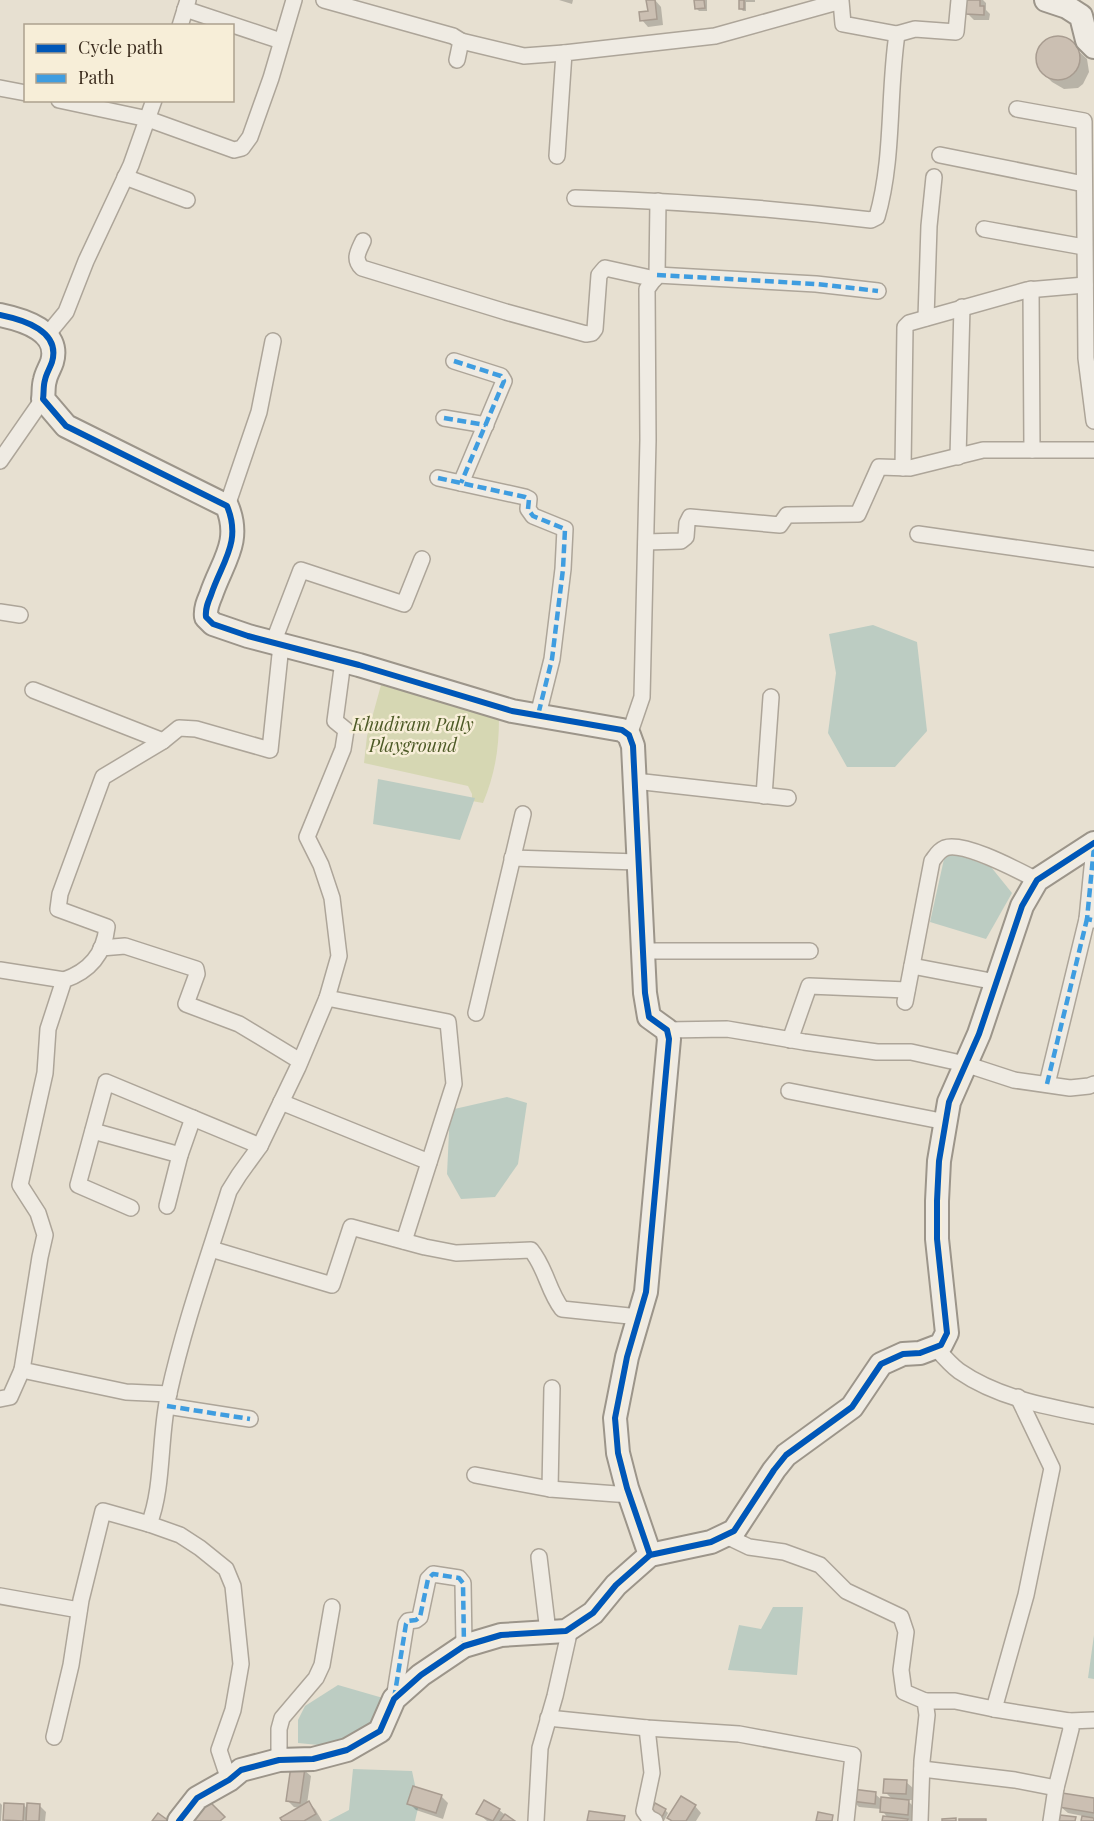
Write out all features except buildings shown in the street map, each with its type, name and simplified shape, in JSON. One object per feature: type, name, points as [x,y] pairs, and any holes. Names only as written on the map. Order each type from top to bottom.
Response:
[{"type":"street","points":[[68,102],[148,119],[234,150],[242,148],[250,137],[271,78],[294,0]]},
{"type":"street","points":[[324,0],[453,36],[461,41],[524,56],[715,36],[841,1],[843,24],[897,34],[915,29],[956,32],[959,0]]},
{"type":"street","points":[[1046,0],[1067,7],[1081,16],[1087,40],[1094,47]]},
{"type":"street","points":[[181,24],[186,4],[281,41]]},
{"type":"street","points":[[575,198],[769,208],[872,220],[878,217],[886,170],[892,65],[897,34]]},
{"type":"street","points":[[457,60],[461,41]]},
{"type":"street","points":[[557,156],[564,53]]},
{"type":"street","points":[[0,88],[24,93]]},
{"type":"street","points":[[47,335],[66,312],[86,261],[125,177],[153,102]]},
{"type":"street","points":[[1017,109],[1084,121],[1086,358],[1094,421]]},
{"type":"street","points":[[940,155],[1084,183]]},
{"type":"street","points":[[125,177],[187,200]]},
{"type":"street","points":[[926,318],[929,226],[934,177]]},
{"type":"street","points":[[629,735],[642,697],[649,352],[647,289],[656,277],[658,201]]},
{"type":"street","points":[[984,229],[1084,247]]},
{"type":"street","points":[[363,241],[356,257],[357,263],[362,268],[586,334],[592,333],[595,329],[599,275],[605,268],[656,277],[816,284],[878,291]]},
{"type":"street","points":[[903,468],[905,380],[903,334],[905,327],[909,323],[1030,289],[1085,285]]},
{"type":"street","points":[[1030,289],[1032,450]]},
{"type":"street","points":[[958,457],[962,307]]},
{"type":"street","points":[[0,315],[18,319],[47,335],[53,347],[52,361],[44,381],[43,399],[0,460]]},
{"type":"street","points":[[226,506],[259,412],[273,341]]},
{"type":"street","points":[[454,361],[501,376],[504,381],[461,483]]},
{"type":"street","points":[[43,399],[66,426],[226,506],[232,519],[234,535],[207,605],[206,617],[213,624],[512,711],[593,724],[622,730],[629,735],[633,746],[645,993],[649,1017],[666,1030],[669,1039],[646,1292],[627,1357],[615,1418],[618,1453],[650,1555]]},
{"type":"street","points":[[444,418],[486,425]]},
{"type":"street","points":[[646,542],[681,541],[686,537],[690,517],[780,525],[787,515],[858,514],[879,467],[903,468],[983,450],[1094,450]]},
{"type":"street","points":[[438,478],[525,497],[529,499],[530,513],[533,516],[565,529],[552,659],[538,716]]},
{"type":"street","points":[[918,534],[1094,559]]},
{"type":"street","points":[[0,970],[64,980],[91,966],[106,939],[107,927],[58,909],[60,894],[103,777],[163,741],[179,728],[196,729],[270,750],[277,644],[301,570],[404,604],[422,559]]},
{"type":"street","points":[[0,612],[20,615]]},
{"type":"street","points":[[149,1524],[155,1509],[168,1400],[229,1191],[260,1146],[281,1102],[327,998],[339,956],[332,898],[321,865],[307,837],[343,749],[346,730],[334,721],[343,661]]},
{"type":"street","points":[[33,690],[163,741]]},
{"type":"street","points":[[764,796],[771,697]]},
{"type":"street","points":[[635,781],[788,798]]},
{"type":"street","points":[[476,1013],[523,814]]},
{"type":"street","points":[[1047,1084],[1090,919],[1094,845]]},
{"type":"street","points":[[394,1699],[421,1675],[464,1646],[501,1635],[557,1632],[593,1614],[616,1585],[650,1555],[711,1542],[734,1531],[786,1455],[852,1407],[882,1364],[903,1354],[920,1353],[941,1345],[947,1333],[937,1239],[936,1201],[939,1161],[950,1102],[979,1034],[1022,906],[1037,880],[1094,845]]},
{"type":"street","points":[[790,1040],[809,987],[906,996],[932,861],[938,852],[954,846],[996,859],[1037,880]]},
{"type":"street","points":[[512,858],[638,862]]},
{"type":"street","points":[[101,948],[125,946],[196,969],[197,974],[186,1005],[239,1024],[300,1061]]},
{"type":"street","points":[[642,951],[810,951]]},
{"type":"street","points":[[912,966],[996,982]]},
{"type":"street","points":[[0,1399],[10,1397],[22,1370],[45,1235],[39,1213],[20,1185],[45,1073],[48,1029],[64,980]]},
{"type":"street","points":[[327,998],[448,1023],[454,1084],[404,1241]]},
{"type":"street","points":[[666,1030],[727,1029],[877,1052],[911,1052],[965,1064],[1014,1080],[1070,1088],[1094,1084]]},
{"type":"street","points":[[131,1208],[78,1185],[106,1082],[260,1146]]},
{"type":"street","points":[[789,1091],[946,1122]]},
{"type":"street","points":[[281,1102],[429,1162]]},
{"type":"street","points":[[167,1206],[180,1155],[193,1118]]},
{"type":"street","points":[[93,1131],[180,1155]]},
{"type":"street","points":[[211,1249],[332,1285],[351,1227],[456,1253],[531,1250],[540,1260],[555,1300],[562,1309],[639,1317]]},
{"type":"street","points":[[936,1348],[958,1370],[986,1386],[1044,1406],[1094,1416]]},
{"type":"street","points":[[22,1370],[250,1419]]},
{"type":"street","points":[[550,1489],[552,1388]]},
{"type":"street","points":[[994,1709],[1026,1595],[1052,1468],[1018,1397]]},
{"type":"street","points":[[475,1475],[550,1489],[630,1495]]},
{"type":"street","points":[[54,1737],[71,1665],[79,1610],[103,1511],[180,1535],[226,1569],[233,1586],[241,1664],[233,1710],[219,1750],[228,1780]]},
{"type":"street","points":[[724,1535],[749,1547],[784,1552],[820,1565],[846,1591],[901,1617],[906,1632],[901,1670],[904,1692],[925,1701],[955,1701],[1069,1720],[1094,1720]]},
{"type":"street","points":[[536,1821],[540,1748],[568,1638],[557,1632],[539,1557]]},
{"type":"street","points":[[178,1821],[197,1798],[241,1770],[279,1760],[313,1759],[348,1750],[380,1731],[394,1699],[406,1624],[420,1617],[428,1579],[433,1574],[459,1578],[463,1582],[464,1646]]},
{"type":"street","points":[[0,1596],[79,1610]]},
{"type":"street","points":[[279,1760],[279,1729],[282,1718],[316,1678],[322,1665],[332,1607]]},
{"type":"street","points":[[920,1821],[927,1714],[925,1701]]},
{"type":"street","points":[[548,1718],[739,1734],[853,1755],[846,1821]]},
{"type":"street","points":[[1051,1821],[1056,1788],[1071,1729],[1069,1720]]},
{"type":"street","points":[[647,1728],[652,1773],[644,1811],[649,1818],[655,1821]]},
{"type":"street","points":[[922,1769],[1015,1780],[1056,1788]]},
{"type":"green space","name":"Khudiram Pally Playground","points":[[381,685],[499,718],[496,761],[483,803],[472,801],[472,794],[468,786],[364,763],[367,736]]},
{"type":"shaded area","points":[[873,625],[917,642],[927,731],[895,767],[847,767],[828,733],[836,673],[829,634]]},
{"type":"shaded area","points":[[378,779],[475,798],[460,840],[373,824]]},
{"type":"shaded area","points":[[946,850],[991,867],[1012,893],[986,939],[930,922]]},
{"type":"shaded area","points":[[507,1097],[527,1103],[518,1164],[495,1197],[461,1199],[447,1174],[450,1110]]},
{"type":"shaded area","points":[[773,1607],[803,1607],[797,1675],[728,1670],[739,1625],[761,1629]]},
{"type":"shaded area","points":[[1094,1635],[1094,1679],[1088,1678]]},
{"type":"shaded area","points":[[338,1685],[383,1698],[370,1733],[339,1747],[298,1743],[298,1720],[305,1706]]},
{"type":"shaded area","points":[[353,1769],[412,1771],[419,1804],[415,1821],[328,1821],[349,1810]]},
{"type":"marked path","points":[[657,275],[816,284],[878,291]]},
{"type":"marked path","points":[[454,361],[501,376],[504,381],[461,483]]},
{"type":"marked path","points":[[444,418],[486,425]]},
{"type":"marked path","points":[[438,478],[525,497],[529,499],[528,509],[533,516],[565,529],[563,569],[552,659],[538,715]]},
{"type":"marked path","points":[[1092,920],[1087,919],[1094,847]]},
{"type":"marked path","points":[[1047,1084],[1087,919]]},
{"type":"marked path","points":[[167,1406],[250,1419]]},
{"type":"marked path","points":[[394,1699],[406,1624],[420,1617],[428,1579],[433,1574],[459,1578],[463,1583],[464,1646]]},
{"type":"cycle path","points":[[0,315],[29,324],[46,335],[51,342],[52,362],[44,382],[43,399],[66,426],[227,506],[232,530],[229,552],[206,608],[206,617],[213,624],[512,711],[622,730],[629,735],[633,746],[645,993],[649,1017],[667,1030],[669,1039],[646,1292],[627,1357],[615,1418],[618,1453],[627,1488],[650,1555]]},
{"type":"cycle path","points":[[179,1821],[197,1798],[229,1780],[241,1770],[279,1760],[313,1759],[347,1750],[380,1731],[394,1699],[421,1675],[464,1646],[501,1635],[566,1631],[593,1613],[616,1585],[650,1555],[711,1542],[734,1531],[786,1455],[852,1407],[881,1364],[903,1354],[920,1353],[941,1345],[947,1333],[937,1239],[937,1201],[939,1161],[949,1102],[979,1034],[1022,906],[1037,880],[1094,843]]}]
